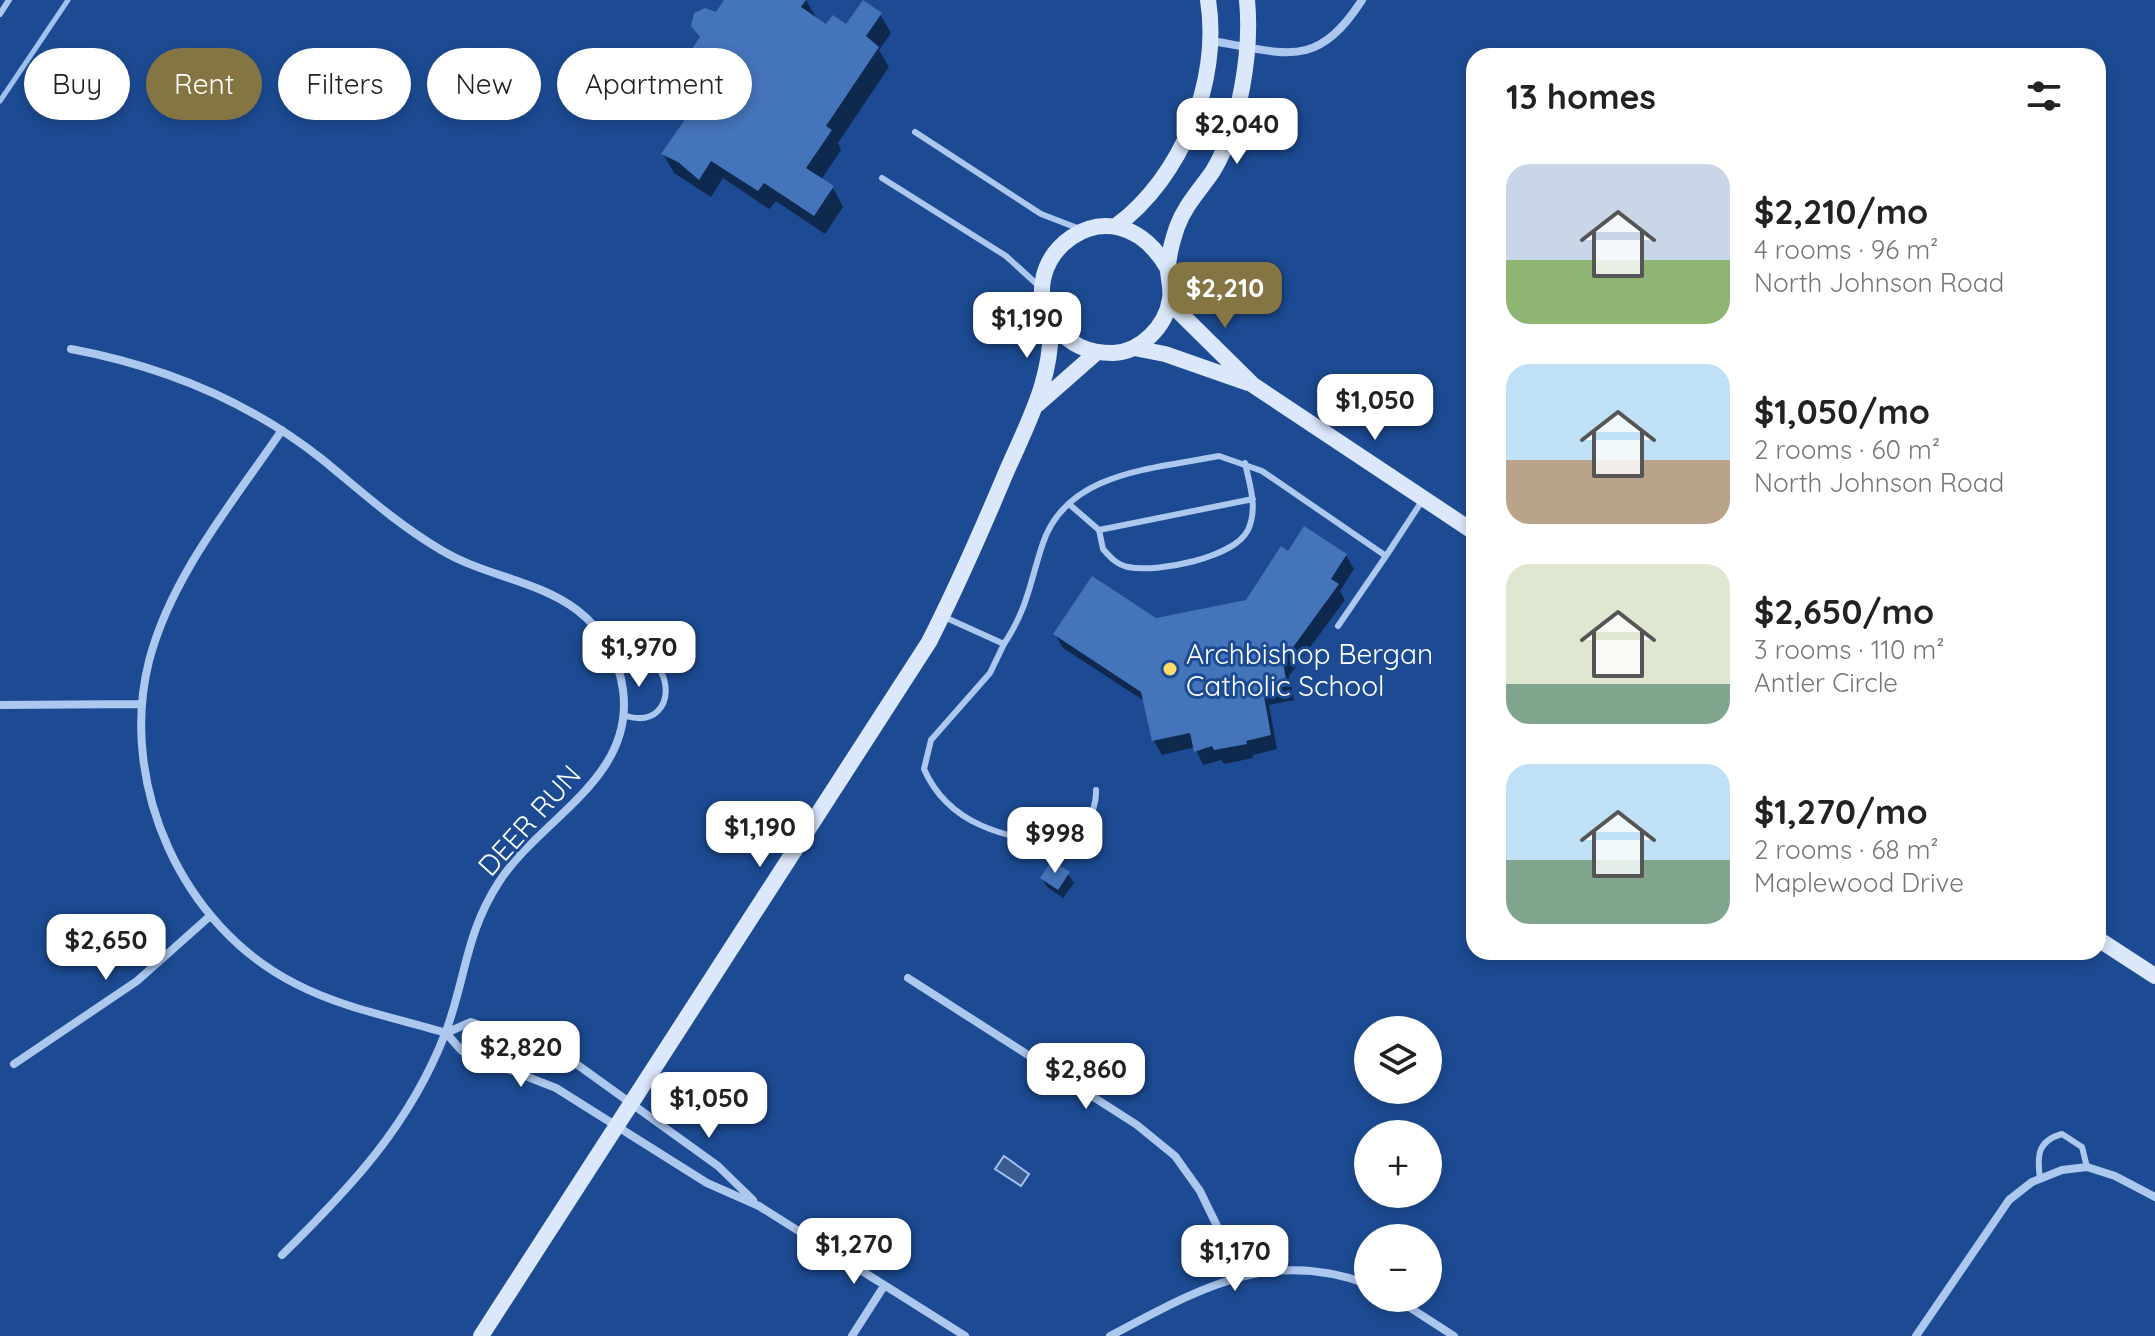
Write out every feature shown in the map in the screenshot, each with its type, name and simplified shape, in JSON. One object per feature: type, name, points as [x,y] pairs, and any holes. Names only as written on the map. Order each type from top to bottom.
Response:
[{"type":"main road","points":[[481,1336],[888,708],[942,616],[1038,404],[1052,341],[1043,290],[1046,271],[1058,248],[1084,230],[1116,226],[1136,211],[1175,158],[1194,119],[1212,41],[1208,0]]},
{"type":"main road","points":[[1050,319],[1066,339],[1096,353],[1118,353],[1134,348],[1157,329],[1170,303],[1168,269],[1177,226],[1226,143],[1250,47],[1247,0]]},
{"type":"main road","points":[[1116,226],[1147,241],[1168,269]]},
{"type":"main road","points":[[1170,303],[1253,385],[1466,527]]},
{"type":"main road","points":[[1134,348],[1165,354],[1253,385]]},
{"type":"main road","points":[[1038,404],[1096,353]]},
{"type":"main road","points":[[2106,944],[2155,976]]},
{"type":"street","points":[[1212,41],[1311,51],[1328,43],[1362,0]]},
{"type":"street","name":"DEER RUN","points":[[71,349],[126,359],[196,385],[282,430],[401,525],[444,553],[490,573],[543,590],[578,611],[607,642],[617,666],[623,692],[623,715],[613,752],[594,785],[533,840],[501,879],[476,922],[446,1033],[416,1097],[384,1147],[348,1190],[282,1255]]},
{"type":"street","points":[[282,430],[197,555],[172,602],[149,659],[142,704],[144,769],[159,827],[180,873],[210,916],[251,954],[295,984],[446,1033],[462,1051],[556,1088],[707,1183],[759,1206],[965,1336]]},
{"type":"street","points":[[0,705],[142,704]]},
{"type":"street","points":[[14,1064],[137,981],[210,916]]},
{"type":"street","points":[[908,978],[1137,1125],[1175,1156],[1200,1191],[1218,1228],[1231,1277]]},
{"type":"street","points":[[446,1033],[471,1022],[538,1044],[585,1070],[718,1166],[759,1206]]},
{"type":"street","points":[[1916,1336],[2009,1200],[2040,1179],[2062,1170],[2087,1167],[2115,1176],[2155,1197]]},
{"type":"street","points":[[1110,1336],[1231,1277],[1266,1271],[1306,1270],[1354,1279]]},
{"type":"street","points":[[852,1336],[884,1286]]},
{"type":"street","points":[[1417,1312],[1454,1336]]},
{"type":"lane","points":[[0,14],[9,0]]},
{"type":"lane","points":[[915,132],[1041,214],[1084,230]]},
{"type":"lane","points":[[882,178],[1006,256],[1043,290]]},
{"type":"lane","points":[[1096,790],[1096,801],[1086,824],[1071,843],[1062,845],[970,822],[951,810],[924,769],[931,740],[990,673],[1021,618],[1051,524],[1088,486],[1116,477],[1219,456],[1245,463],[1289,488],[1386,556]]},
{"type":"lane","points":[[1069,504],[1099,530],[1103,549],[1126,567],[1144,568],[1220,555],[1230,550],[1247,532],[1255,509],[1245,463]]},
{"type":"lane","points":[[1099,530],[1253,499]]},
{"type":"lane","points":[[1338,626],[1424,499]]},
{"type":"lane","points":[[942,616],[1004,644]]},
{"type":"lane","points":[[617,666],[626,661],[646,660],[662,672],[667,691],[660,709],[651,715],[642,719],[623,715]]},
{"type":"lane","points":[[2040,1179],[2037,1159],[2040,1146],[2048,1138],[2062,1134],[2082,1147],[2087,1167]]},
{"type":"water","points":[[1004,1156],[1029,1174],[1021,1186],[995,1169]]},
{"type":"building","points":[[724,0],[806,0],[801,7],[826,24],[833,15],[846,24],[863,0],[882,13],[866,36],[879,47],[826,126],[832,130],[806,168],[834,186],[814,216],[764,183],[758,191],[711,161],[699,180],[678,162],[661,154],[684,120],[752,120],[752,48],[692,48],[700,37],[691,26],[694,13],[705,8],[716,12]]},
{"type":"building","name":"Archbishop Bergan Catholic School","points":[[1304,526],[1347,554],[1331,579],[1339,584],[1283,661],[1287,686],[1263,691],[1271,735],[1246,741],[1247,744],[1214,750],[1212,746],[1194,752],[1190,733],[1152,741],[1141,692],[1053,634],[1092,576],[1156,618],[1246,600],[1281,546],[1288,551]]},
{"type":"building","points":[[1052,860],[1070,872],[1058,890],[1040,878]]},
{"type":"waterway","points":[[0,101],[68,0]]},
{"type":"place","name":"Archbishop Bergan Catholic School","points":[[1170,669]]}]
